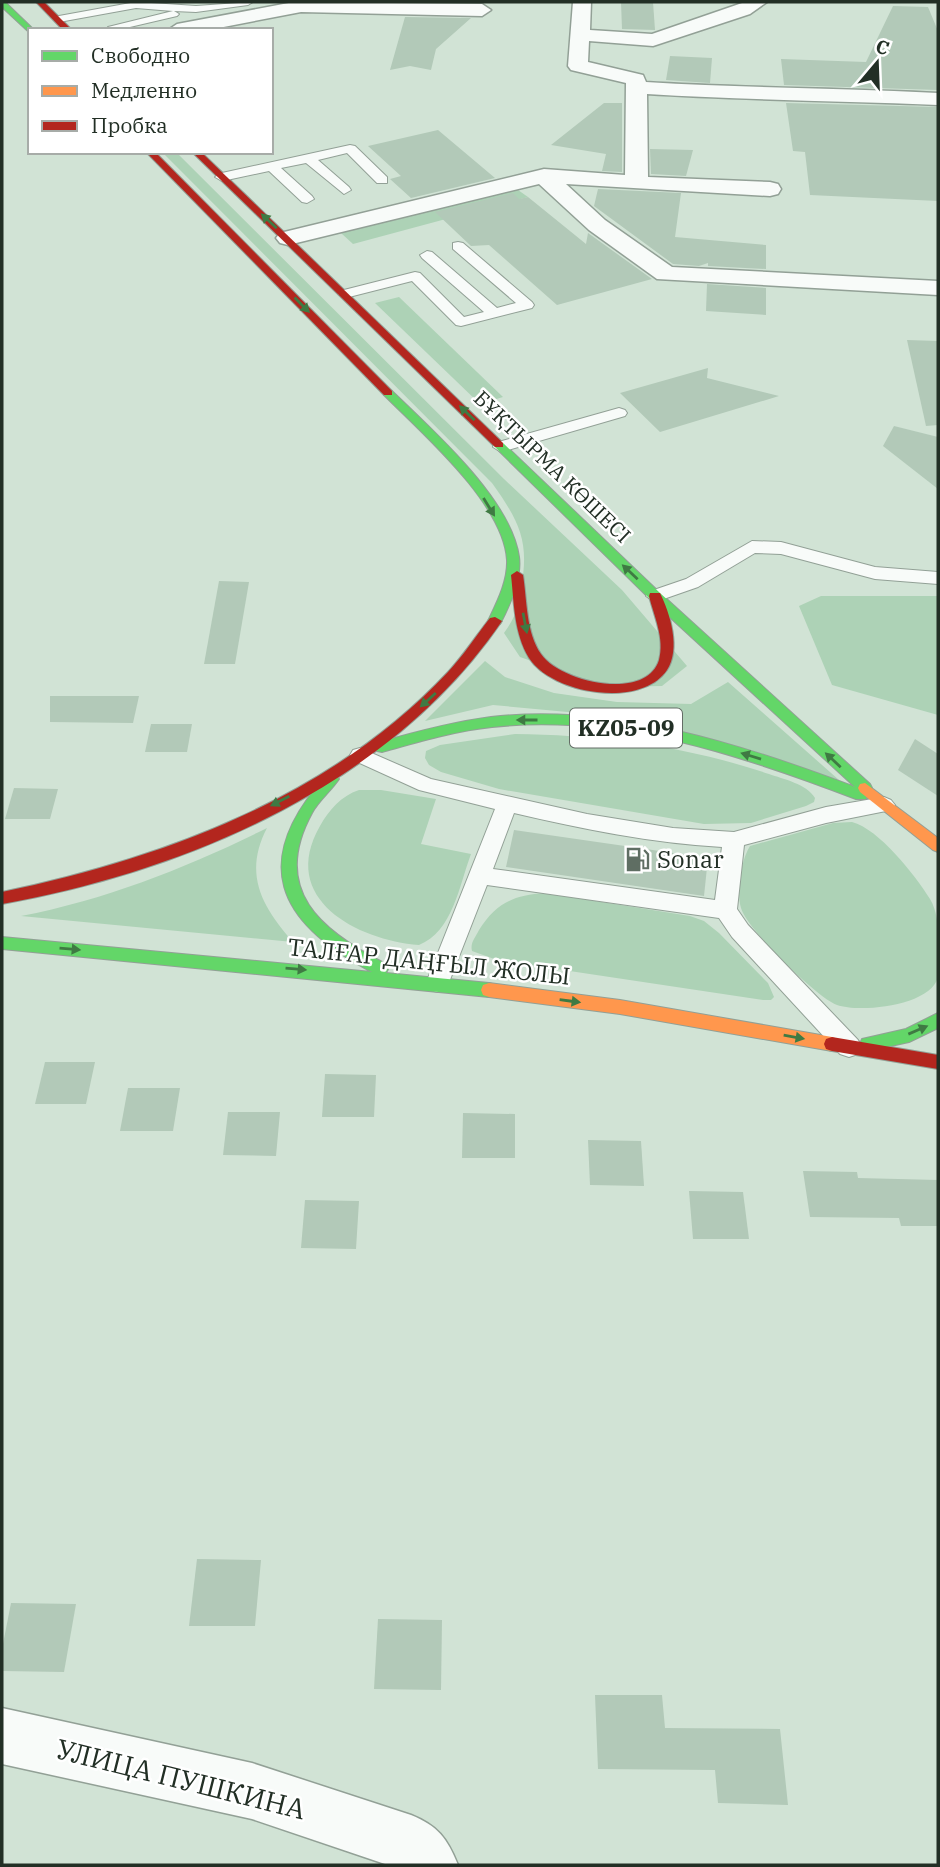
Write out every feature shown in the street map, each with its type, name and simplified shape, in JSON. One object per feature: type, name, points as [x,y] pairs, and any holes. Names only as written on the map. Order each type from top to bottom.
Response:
[{"type":"main road","points":[[40,2],[64,25]]},
{"type":"main road","points":[[2,3],[28,30]]},
{"type":"main road","points":[[152,154],[454,459],[503,529],[513,556],[525,631],[537,659],[548,673],[565,682],[587,688],[611,687],[653,677],[662,667],[665,652],[665,635],[656,596]]},
{"type":"main road","name":"БҰҚТЫРМА КӨШЕСІ","points":[[198,154],[656,596],[884,805]]},
{"type":"main road","points":[[360,755],[403,722],[464,667],[505,606],[513,556]]},
{"type":"main road","name":"KZ05-09","points":[[2,898],[119,872],[174,851],[281,801],[360,755],[398,741],[466,724],[541,720],[651,731],[715,745],[803,773],[884,805],[935,853]]},
{"type":"main road","name":"KZ05-09","points":[[360,755],[323,788],[304,814],[289,857],[290,886],[297,906],[312,927],[336,947],[358,961],[405,979]]},
{"type":"main road","name":"ТАЛҒАР ДАҢҒЫЛ ЖОЛЫ","points":[[2,943],[438,983],[620,1007],[938,1062]]},
{"type":"main road","name":"ТАЛҒАР ДАҢҒЫЛ ЖОЛЫ","points":[[849,1047],[909,1035],[938,1020]]},
{"type":"street","points":[[582,2],[574,75],[636,79],[637,183]]},
{"type":"street","points":[[580,35],[653,40],[758,2]]},
{"type":"street","points":[[187,28],[301,6],[482,10]]},
{"type":"street","points":[[637,87],[739,94],[798,93],[938,99]]},
{"type":"street","points":[[544,176],[597,225],[666,274],[938,288]]},
{"type":"street","points":[[288,238],[544,176],[770,189]]},
{"type":"street","name":"УЛИЦА ПУШКИНА","points":[[2,1736],[252,1791],[411,1844],[429,1865]]},
{"type":"lane","points":[[114,27],[197,9],[248,2]]},
{"type":"lane","points":[[64,25],[136,5],[197,9]]},
{"type":"lane","points":[[222,177],[349,149],[382,180]]},
{"type":"lane","points":[[308,158],[344,190]]},
{"type":"lane","points":[[271,166],[307,199]]},
{"type":"lane","points":[[345,294],[415,276],[461,322],[527,305],[458,246]]},
{"type":"lane","points":[[427,255],[494,313]]},
{"type":"lane","points":[[501,447],[619,413]]},
{"type":"lane","points":[[656,596],[692,583],[752,547],[781,548],[875,573],[938,578]]},
{"type":"lane","points":[[360,755],[426,785],[587,822],[673,836],[734,840],[825,815],[884,805]]},
{"type":"lane","points":[[438,983],[507,805]]},
{"type":"lane","points":[[734,840],[727,881],[726,910],[740,931],[849,1047]]},
{"type":"lane","points":[[479,876],[726,910]]},
{"type":"green space","points":[[164,154],[178,154],[504,479],[622,590],[687,666],[662,686],[606,687],[520,657],[504,633],[519,602],[523,544],[509,509],[492,483]]},
{"type":"green space","points":[[518,190],[528,197],[353,244],[341,233]]},
{"type":"green space","points":[[399,297],[503,397],[480,404],[375,303]]},
{"type":"green space","points":[[821,596],[938,596],[938,715],[832,685],[799,606]]},
{"type":"green space","points":[[485,661],[505,677],[554,693],[617,702],[691,704],[728,682],[839,780],[611,716],[493,705],[425,721]]},
{"type":"green space","points":[[515,734],[612,740],[675,749],[738,764],[788,780],[806,789],[815,798],[814,802],[806,806],[751,823],[704,824],[499,789],[441,772],[429,765],[425,758],[426,751],[440,745]]},
{"type":"green space","points":[[359,790],[381,790],[436,799],[421,844],[471,854],[447,918],[431,938],[419,945],[371,935],[349,924],[330,911],[317,894],[309,875],[310,852],[327,814],[336,804]]},
{"type":"green space","points":[[852,822],[873,834],[896,854],[930,899],[935,912],[938,977],[933,987],[909,1001],[862,1008],[837,1005],[827,1000],[768,946],[741,908],[740,876],[750,846],[833,823]]},
{"type":"green space","points":[[267,828],[257,860],[259,889],[272,916],[293,942],[21,916],[85,901],[147,880]]},
{"type":"green space","points":[[545,893],[690,916],[704,921],[768,983],[774,997],[771,1000],[763,1000],[497,960],[472,951],[472,943],[479,930],[499,907],[515,898]]},
{"type":"building","points":[[621,2],[653,2],[655,30],[622,29]]},
{"type":"building","points":[[893,6],[928,7],[938,31],[938,90],[784,85],[781,59],[866,62]]},
{"type":"building","points":[[405,17],[471,18],[436,49],[431,70],[410,66],[390,70]]},
{"type":"building","points":[[670,56],[712,58],[710,83],[666,80]]},
{"type":"building","points":[[604,103],[622,103],[622,172],[602,171],[606,154],[551,145]]},
{"type":"building","points":[[786,103],[938,107],[938,201],[810,195],[805,152],[793,151]]},
{"type":"building","points":[[438,130],[495,178],[411,198],[390,179],[401,176],[368,146]]},
{"type":"building","points":[[650,149],[693,150],[686,176],[651,174]]},
{"type":"building","points":[[598,189],[681,193],[675,237],[766,245],[766,269],[708,266],[708,263],[699,266],[673,264],[594,206]]},
{"type":"building","points":[[513,193],[519,199],[528,197],[586,244],[588,233],[652,279],[557,305],[489,245],[471,246],[435,212]]},
{"type":"building","points":[[707,284],[766,288],[766,315],[706,311]]},
{"type":"building","points":[[907,340],[938,341],[938,425],[926,426]]},
{"type":"building","points":[[708,368],[707,378],[779,396],[660,432],[620,393]]},
{"type":"building","points":[[894,426],[938,437],[938,489],[883,446]]},
{"type":"building","points":[[219,581],[249,582],[235,664],[204,664]]},
{"type":"building","points":[[50,696],[139,696],[133,723],[50,722]]},
{"type":"building","points":[[151,724],[192,724],[187,752],[145,752]]},
{"type":"building","points":[[915,739],[938,754],[938,796],[898,770]]},
{"type":"building","points":[[14,788],[58,789],[50,819],[5,819]]},
{"type":"building","points":[[514,830],[708,858],[704,896],[506,867]]},
{"type":"building","points":[[45,1062],[95,1062],[86,1104],[35,1104]]},
{"type":"building","points":[[325,1074],[376,1075],[374,1117],[322,1117]]},
{"type":"building","points":[[128,1088],[180,1088],[173,1131],[120,1131]]},
{"type":"building","points":[[228,1112],[280,1112],[276,1156],[223,1155]]},
{"type":"building","points":[[463,1113],[515,1114],[515,1158],[462,1158]]},
{"type":"building","points":[[588,1140],[641,1141],[644,1186],[590,1185]]},
{"type":"building","points":[[803,1171],[857,1172],[858,1178],[938,1180],[938,1226],[901,1226],[899,1218],[810,1217]]},
{"type":"building","points":[[689,1191],[743,1192],[749,1239],[693,1239]]},
{"type":"building","points":[[305,1200],[359,1201],[356,1249],[301,1248]]},
{"type":"building","points":[[197,1559],[261,1560],[255,1626],[189,1626]]},
{"type":"building","points":[[11,1603],[76,1604],[64,1672],[2,1671],[2,1649]]},
{"type":"building","points":[[378,1619],[442,1620],[441,1690],[374,1689]]},
{"type":"building","points":[[595,1695],[662,1695],[665,1728],[780,1729],[788,1805],[718,1803],[715,1770],[598,1769]]},
{"type":"traffic: fast","points":[[2,3],[28,29]]},
{"type":"traffic: fast","points":[[388,393],[464,470],[483,494],[509,539],[513,559],[511,576],[495,621]]},
{"type":"traffic: fast","points":[[499,445],[655,596],[865,788]]},
{"type":"traffic: fast","points":[[382,747],[439,731],[492,722],[546,720],[600,723],[707,743],[760,758],[861,795]]},
{"type":"traffic: fast","points":[[332,779],[307,808],[293,836],[288,862],[291,885],[300,906],[314,925],[355,956],[380,969]]},
{"type":"traffic: fast","points":[[2,943],[489,990]]},
{"type":"traffic: fast","points":[[868,1044],[909,1035],[938,1020]]},
{"type":"traffic: slow","points":[[865,788],[938,846]]},
{"type":"traffic: slow","points":[[489,990],[620,1007],[832,1044]]},
{"type":"traffic: jam","points":[[40,2],[66,28]]},
{"type":"traffic: jam","points":[[152,154],[388,393]]},
{"type":"traffic: jam","points":[[198,154],[499,445]]},
{"type":"traffic: jam","points":[[517,575],[524,628],[536,658],[546,669],[561,677],[597,688],[635,686],[650,679],[661,669],[665,661],[667,642],[655,596]]},
{"type":"traffic: jam","points":[[2,898],[69,884],[138,864],[208,838],[277,806],[342,768],[401,724],[453,675],[495,621]]},
{"type":"traffic: jam","points":[[832,1044],[938,1062]]},
{"type":"place","name":"Sonar","points":[[637,860]]}]
